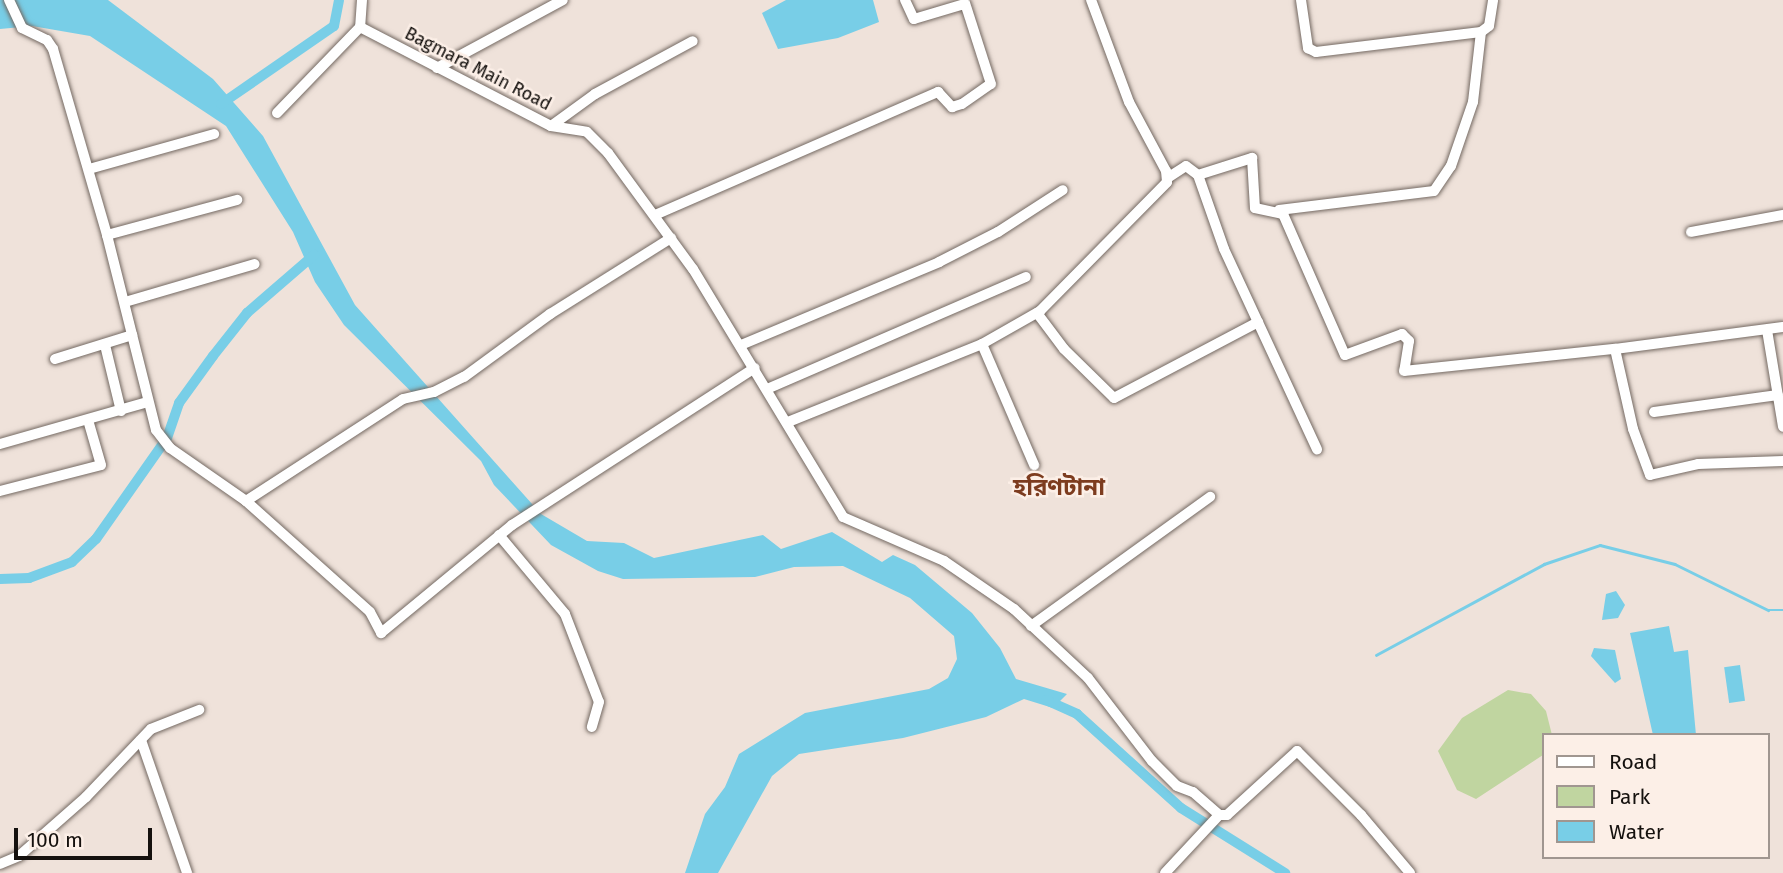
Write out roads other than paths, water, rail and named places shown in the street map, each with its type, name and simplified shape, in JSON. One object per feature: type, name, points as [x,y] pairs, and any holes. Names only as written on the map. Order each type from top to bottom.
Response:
[{"type":"street","points":[[9,0],[22,28],[47,40],[53,49],[107,234],[156,430],[170,448],[246,501],[370,612],[381,633],[512,525],[755,368]]},
{"type":"street","points":[[277,113],[360,27],[362,0]]},
{"type":"street","points":[[437,68],[563,0]]},
{"type":"street","points":[[905,0],[914,19],[978,0]]},
{"type":"street","points":[[1091,0],[1129,102],[1169,177]]},
{"type":"street","points":[[1301,0],[1308,48],[1316,52],[1481,32],[1489,26],[1493,0]]},
{"type":"street","points":[[654,215],[938,92],[952,107],[962,104],[991,84],[962,3]]},
{"type":"street","name":"Bagmara Main Road","points":[[360,27],[551,126],[587,132],[671,238],[741,345],[843,517],[944,561],[1031,626],[1088,678],[1169,777],[1219,815]]},
{"type":"street","points":[[1198,175],[1252,158],[1255,208],[1259,212],[1434,191],[1451,166],[1473,102],[1481,32]]},
{"type":"street","points":[[551,126],[595,94],[693,41]]},
{"type":"street","points":[[89,169],[214,134]]},
{"type":"street","points":[[788,422],[982,344],[1037,313],[1169,177],[1186,166],[1198,175],[1224,249],[1317,449]]},
{"type":"street","points":[[741,345],[939,262],[998,232],[1063,190]]},
{"type":"street","points":[[107,234],[237,200]]},
{"type":"street","points":[[1279,211],[1345,355],[1402,334],[1409,341],[1404,371],[1615,349],[1783,327]]},
{"type":"street","points":[[1691,232],[1783,215]]},
{"type":"street","points":[[246,501],[403,399],[434,391],[464,377],[550,314],[671,238]]},
{"type":"street","points":[[125,302],[256,264]]},
{"type":"street","points":[[767,389],[1026,277]]},
{"type":"street","points":[[1037,313],[1064,349],[1114,398],[1258,322]]},
{"type":"street","points":[[1767,330],[1783,427]]},
{"type":"street","points":[[55,359],[132,335]]},
{"type":"street","points":[[982,344],[1034,465]]},
{"type":"street","points":[[105,345],[121,411]]},
{"type":"street","points":[[1615,349],[1633,429],[1650,475],[1698,464],[1783,461]]},
{"type":"street","points":[[1654,412],[1778,395]]},
{"type":"street","points":[[0,444],[147,402]]},
{"type":"street","points":[[0,491],[101,466],[88,420]]},
{"type":"street","points":[[1031,626],[1210,497]]},
{"type":"street","points":[[499,536],[565,614],[599,702],[592,727]]},
{"type":"street","points":[[0,864],[19,856],[86,797],[151,729],[199,710]]},
{"type":"street","points":[[141,740],[187,873]]},
{"type":"street","points":[[1165,873],[1219,815],[1227,815],[1297,751],[1361,815],[1410,873]]},
{"type":"water","points":[[0,0],[108,0],[213,79],[263,136],[355,305],[541,514],[587,541],[624,543],[654,558],[763,535],[781,549],[832,532],[882,562],[893,555],[915,565],[972,613],[1000,648],[1016,679],[1067,694],[1053,708],[1024,699],[986,717],[903,738],[799,754],[772,776],[718,873],[685,873],[705,814],[725,787],[739,754],[805,713],[929,689],[948,678],[957,659],[954,636],[910,598],[843,566],[794,567],[755,577],[623,579],[598,571],[551,545],[494,485],[481,461],[344,325],[315,282],[293,232],[226,126],[90,36],[32,26],[0,29]]},
{"type":"water","points":[[786,0],[873,0],[879,22],[838,38],[778,49],[762,13]]},
{"type":"water","points":[[1616,591],[1625,605],[1618,618],[1602,620],[1606,594]]},
{"type":"water","points":[[1669,626],[1674,652],[1688,650],[1696,733],[1653,733],[1630,633]]},
{"type":"water","points":[[1594,648],[1615,650],[1621,679],[1615,683],[1591,656]]},
{"type":"water","points":[[1740,665],[1745,701],[1729,703],[1724,667]]},
{"type":"waterway","points":[[221,104],[334,26],[339,0]]},
{"type":"waterway","points":[[0,579],[29,578],[72,562],[96,539],[167,438],[179,403],[213,356],[247,313],[314,255]]},
{"type":"waterway","points":[[1376,655],[1544,564],[1600,545],[1675,564],[1768,610],[1783,610]]},
{"type":"waterway","points":[[1046,700],[1077,714],[1181,808],[1285,873]]},
{"type":"district","name":"হরিণটানা","points":[[1059,488]]}]
